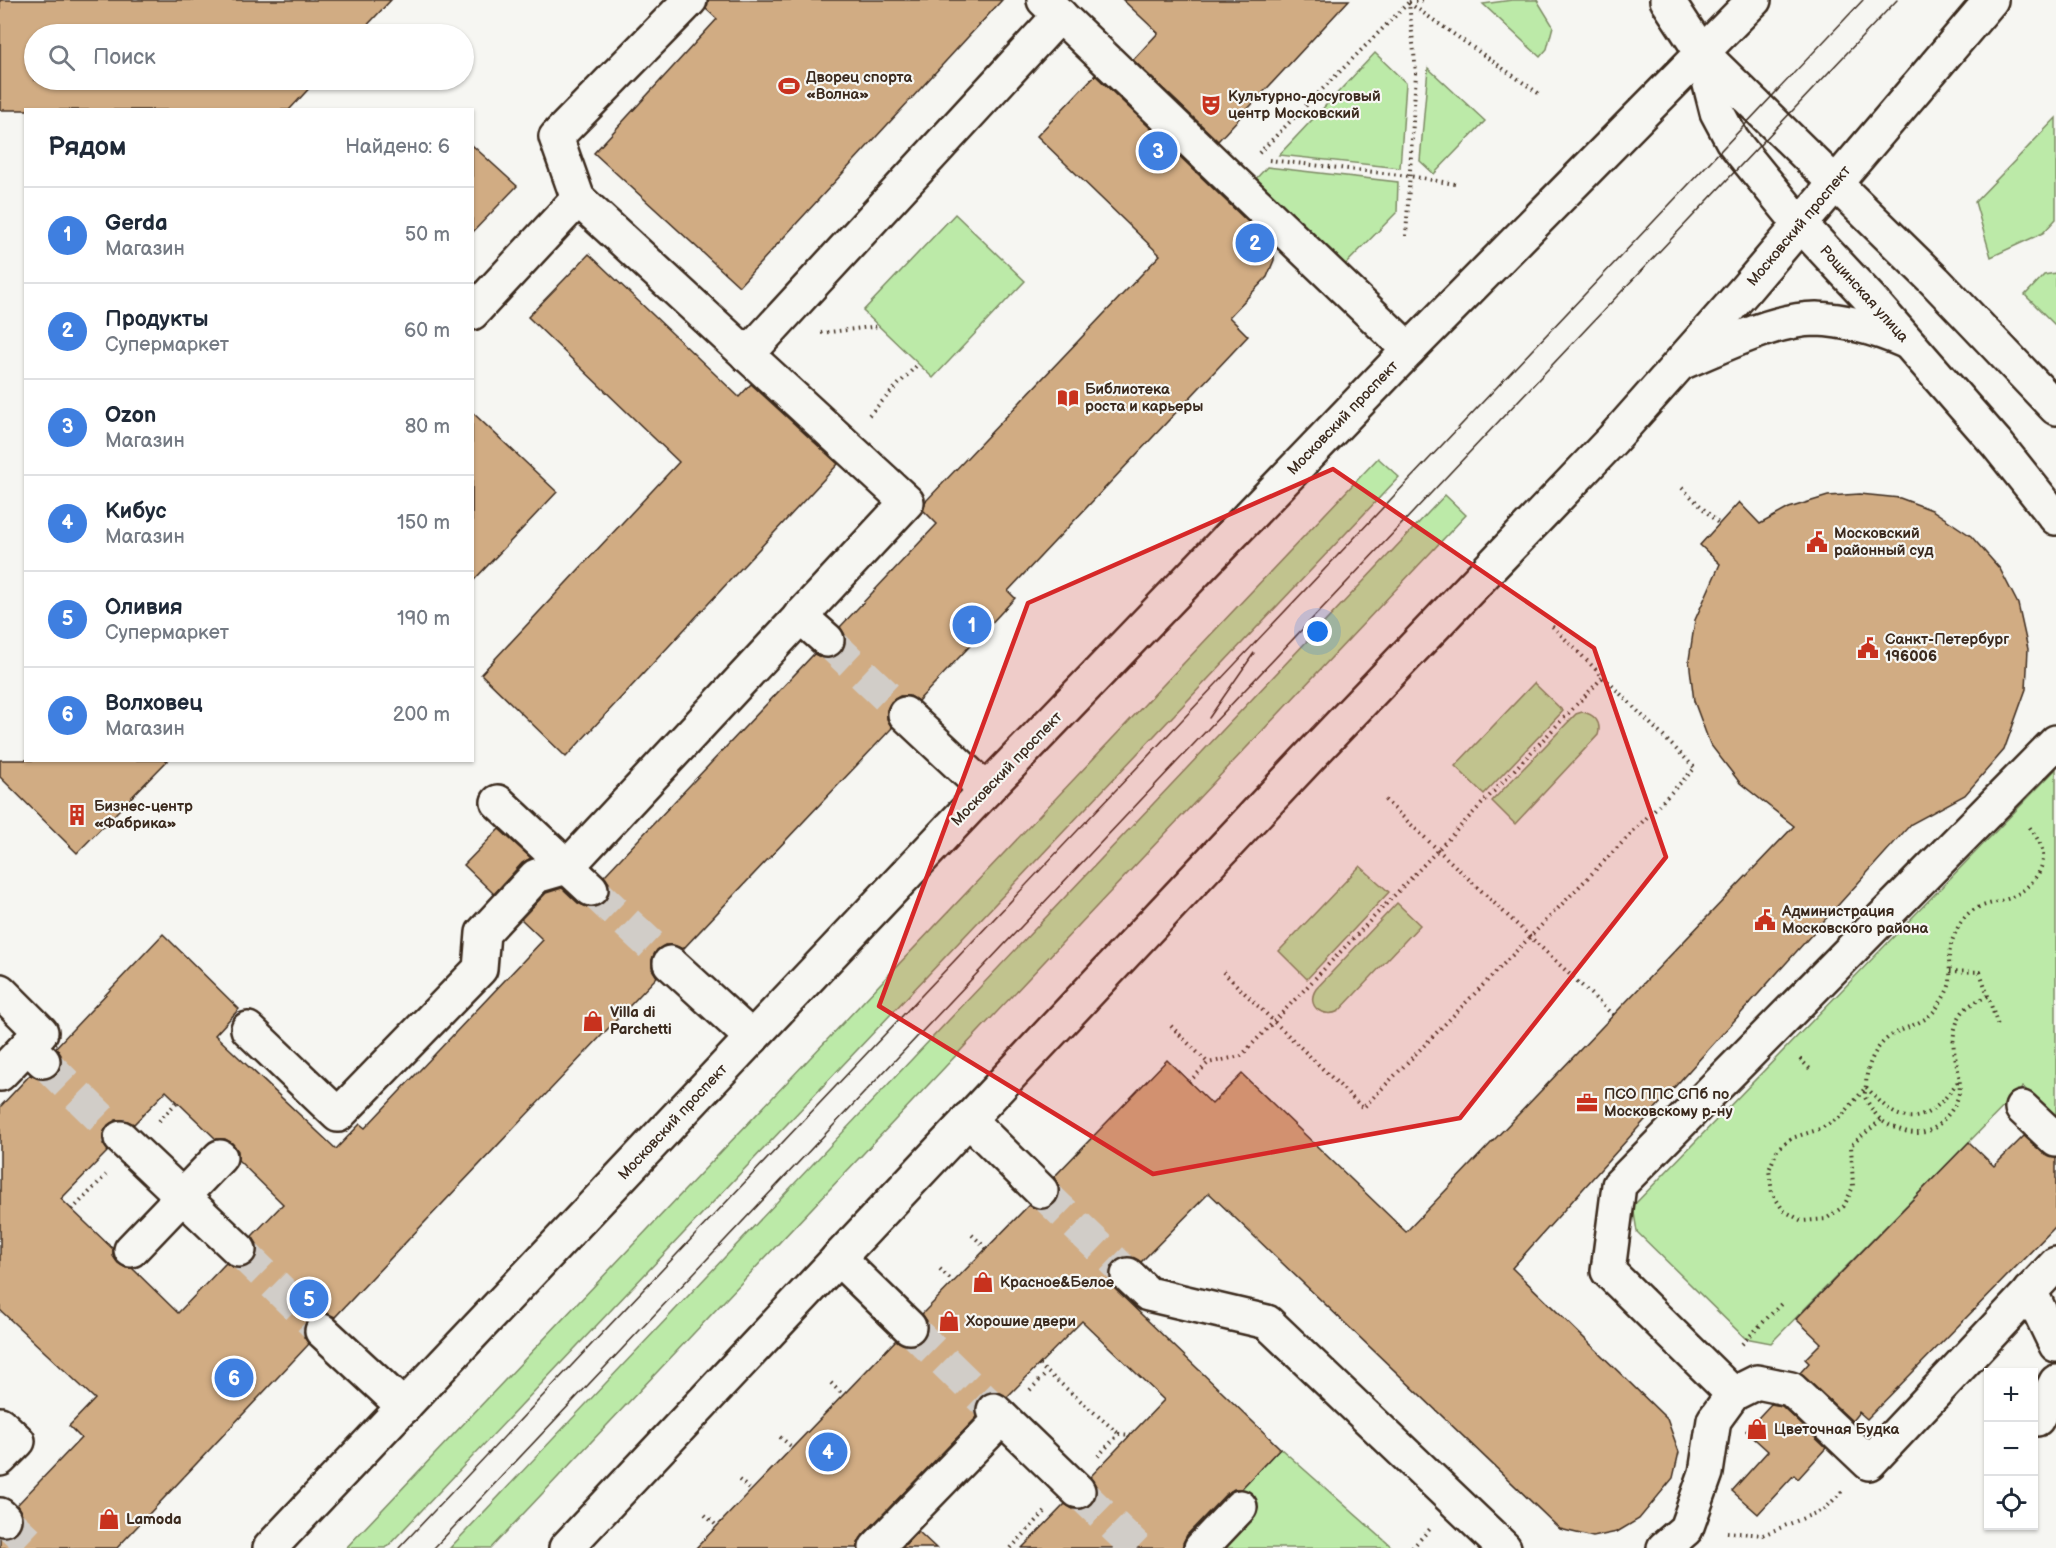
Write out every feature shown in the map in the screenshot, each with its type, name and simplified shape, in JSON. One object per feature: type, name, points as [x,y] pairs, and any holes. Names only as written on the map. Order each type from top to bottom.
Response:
[{"type":"main road","points":[[248,1029],[338,1115],[480,969],[483,933],[536,876],[567,867],[907,502],[578,199],[556,137],[690,0]]},
{"type":"main road","name":"Рощинская улица","points":[[1667,0],[1702,53],[1935,281],[2056,408]]},
{"type":"main road","name":"Московский проспект","points":[[270,1548],[986,790],[1409,350],[1754,0]]},
{"type":"main road","name":"Московский проспект","points":[[566,1548],[1315,751],[1612,440],[1681,363],[1991,0]]},
{"type":"main road","points":[[747,355],[1052,8],[1409,350]]},
{"type":"main road","name":"Рощинская улица","points":[[1702,53],[1717,112],[1732,140],[1800,224],[1997,444],[2056,518]]},
{"type":"main road","points":[[474,311],[578,199]]},
{"type":"main road","points":[[1681,363],[1778,324],[1815,319],[1850,323],[1881,331],[1908,343]]},
{"type":"main road","points":[[800,616],[827,640]]},
{"type":"main road","points":[[905,714],[986,790]]},
{"type":"main road","points":[[2056,742],[1619,1185],[1608,1271],[1723,1384],[1757,1382],[1791,1389],[1869,1462],[2056,1264]]},
{"type":"main road","points":[[498,802],[591,890]]},
{"type":"main road","points":[[670,963],[752,1038]]},
{"type":"main road","points":[[0,991],[41,1032],[35,1054],[0,1074]]},
{"type":"main road","points":[[2022,1108],[2056,1140]]},
{"type":"main road","points":[[968,1119],[1041,1191]]},
{"type":"main road","points":[[121,1138],[238,1250]]},
{"type":"main road","points":[[131,1250],[220,1157]]},
{"type":"main road","points":[[838,1258],[909,1327]]},
{"type":"main road","points":[[1128,1275],[1148,1294],[1267,1322],[1504,1548]]},
{"type":"main road","points":[[2030,1291],[2056,1345]]},
{"type":"main road","points":[[322,1331],[404,1407]]},
{"type":"main road","points":[[2038,1417],[2056,1382]]},
{"type":"main road","points":[[1675,1539],[1706,1473],[1714,1420],[1723,1384]]},
{"type":"main road","points":[[876,1548],[998,1414],[1078,1491]]},
{"type":"main road","points":[[0,1424],[18,1441],[0,1459]]},
{"type":"main road","points":[[1201,1548],[1240,1507]]},
{"type":"path","points":[[1425,0],[1410,1],[1254,158],[1409,176],[1455,184]]},
{"type":"path","points":[[1410,1],[1541,95]]},
{"type":"path","points":[[1406,236],[1416,73],[1410,1]]},
{"type":"path","points":[[843,443],[918,364]]},
{"type":"path","points":[[1682,488],[1719,524]]},
{"type":"path","points":[[1223,972],[1363,1108],[1695,768],[1552,626]]},
{"type":"path","points":[[1189,1082],[1208,1063],[1241,1056],[1603,677]]},
{"type":"path","points":[[1385,800],[1614,1016]]},
{"type":"path","points":[[1988,996],[1966,1007],[1957,1021],[1953,1038],[1955,1058],[1961,1079],[1959,1096],[1949,1115],[1935,1128],[1916,1134],[1896,1129],[1881,1120],[1865,1097],[1867,1070],[1877,1049],[1890,1036],[1918,1024],[1937,1008],[1950,983],[1949,956],[1954,935],[1966,916],[1979,907],[2012,897],[2027,887],[2038,874],[2043,861],[2042,848],[2025,819]]},
{"type":"path","points":[[1950,971],[1980,972],[1998,1026]]},
{"type":"path","points":[[1171,1026],[1208,1063]]},
{"type":"path","points":[[1866,1087],[1884,1105],[1899,1115],[1916,1116],[1931,1112],[1944,1101],[1961,1079]]},
{"type":"path","points":[[1866,1087],[1842,1116],[1820,1129],[1792,1138],[1778,1148],[1769,1170],[1772,1193],[1783,1210],[1802,1221],[1826,1219],[1844,1206],[1853,1187],[1851,1145],[1881,1120]]},
{"type":"path","points":[[972,1235],[986,1248]]},
{"type":"path","points":[[940,1269],[953,1282]]},
{"type":"path","points":[[1723,1384],[1781,1304]]},
{"type":"path","points":[[1039,1365],[1119,1434]]},
{"type":"path","points":[[831,1383],[843,1395]]},
{"type":"path","points":[[780,1437],[792,1447]]},
{"type":"path","points":[[1675,1539],[1763,1535],[1825,1509],[1869,1462]]},
{"type":"path","points":[[739,1480],[751,1490]]},
{"type":"path","points":[[705,1515],[717,1526]]},
{"type":"path","points":[[1412,1548],[1425,1534]]},
{"type":"highlighted area","points":[[1333,469],[1594,648],[1666,857],[1460,1118],[1153,1174],[879,1006],[1028,603]]},
{"type":"green space","points":[[1512,0],[1537,0],[1553,26],[1547,49],[1540,57],[1483,4]]},
{"type":"green space","points":[[1375,53],[1406,83],[1400,168],[1279,155]]},
{"type":"green space","points":[[1428,68],[1485,121],[1434,174],[1420,161]]},
{"type":"green space","points":[[2056,118],[2056,219],[2043,233],[1991,257],[1975,202]]},
{"type":"green space","points":[[1267,167],[1398,182],[1397,212],[1338,272],[1249,186]]},
{"type":"green space","points":[[955,214],[1025,281],[933,378],[863,311]]},
{"type":"green space","points":[[2056,273],[2056,326],[2025,295],[2044,275]]},
{"type":"green space","points":[[1378,458],[1399,477],[386,1548],[346,1548]]},
{"type":"green space","points":[[1445,495],[1466,515],[491,1548],[450,1548]]},
{"type":"green space","points":[[1534,683],[1563,711],[1484,794],[1455,766]]},
{"type":"green space","points":[[1582,712],[1596,719],[1599,726],[1598,735],[1515,824],[1492,801],[1576,714]]},
{"type":"green space","points":[[2056,769],[2056,1118],[2023,1087],[1771,1343],[1745,1338],[1637,1232],[1633,1206]]},
{"type":"green space","points":[[1360,866],[1389,892],[1307,979],[1279,951]]},
{"type":"green space","points":[[1397,903],[1420,925],[1339,1011],[1327,1013],[1317,1009],[1313,1001],[1316,989]]},
{"type":"green space","points":[[1280,1448],[1393,1548],[1223,1548],[1255,1515],[1236,1494]]},
{"type":"building","points":[[0,0],[391,0],[368,24],[24,24],[24,90],[308,90],[291,108],[24,108],[24,110],[0,110]]},
{"type":"building","name":"Дворец спорта «Волна»","points":[[708,0],[1002,0],[739,286],[594,153],[717,19],[706,9]]},
{"type":"building","name":"Культурно-досуговый центр Московский","points":[[1123,0],[1349,0],[1218,141],[1133,60],[1158,33]]},
{"type":"building","points":[[1095,75],[1274,247],[1274,260],[1267,277],[1229,317],[1248,336],[1008,591],[1015,598],[918,701],[910,696],[900,696],[891,702],[887,710],[887,719],[892,728],[683,949],[665,945],[657,950],[652,960],[652,969],[657,977],[335,1317],[326,1313],[317,1313],[309,1318],[304,1327],[304,1337],[309,1344],[117,1548],[0,1548],[0,1537],[9,1537],[17,1533],[22,1524],[22,1514],[17,1505],[81,1438],[69,1426],[95,1399],[0,1310],[0,1107],[30,1075],[39,1079],[49,1079],[56,1074],[61,1065],[61,1055],[56,1047],[163,934],[239,1009],[215,1035],[336,1149],[360,1124],[365,1128],[543,940],[521,919],[546,893],[562,888],[578,903],[587,907],[596,907],[604,902],[609,893],[609,883],[604,876],[814,654],[824,658],[833,658],[841,653],[845,635],[840,627],[937,524],[923,510],[925,502],[1160,255],[1037,136]],"holes":[[[166,1091],[216,1139],[225,1139],[232,1143],[238,1151],[238,1160],[283,1204],[252,1236],[257,1244],[257,1254],[252,1263],[244,1268],[235,1268],[226,1263],[178,1313],[132,1268],[126,1268],[118,1263],[113,1256],[113,1249],[61,1199],[108,1151],[103,1144],[103,1134],[108,1125],[116,1120],[125,1120],[134,1124]]]},
{"type":"building","points":[[474,147],[517,186],[474,231]]},
{"type":"building","points":[[589,254],[739,397],[751,384],[838,464],[566,757],[481,674],[679,462],[528,317]]},
{"type":"building","points":[[474,414],[557,492],[474,580]]},
{"type":"building","name":"Администрация Московского района","points":[[1860,494],[1900,498],[1932,510],[1971,536],[2000,569],[2018,604],[2028,649],[2026,689],[2004,750],[1965,795],[1911,824],[1512,1268],[1667,1419],[1679,1452],[1673,1478],[1639,1519],[1617,1532],[1593,1537],[1560,1529],[1209,1193],[1141,1262],[1132,1257],[1122,1257],[1114,1263],[1110,1271],[1110,1281],[1115,1289],[1280,1448],[1241,1489],[1234,1489],[1226,1494],[1187,1535],[1183,1548],[1022,1548],[1065,1504],[1073,1509],[1083,1509],[1092,1504],[1096,1495],[1096,1486],[1090,1477],[1164,1400],[1082,1321],[1007,1397],[998,1392],[988,1392],[981,1397],[976,1406],[977,1417],[863,1535],[858,1548],[696,1548],[896,1340],[905,1345],[915,1345],[922,1340],[927,1331],[927,1321],[922,1314],[1029,1205],[1036,1209],[1045,1209],[1055,1204],[1059,1196],[1059,1187],[1054,1177],[1167,1060],[1212,1104],[1242,1074],[1406,1232],[1794,826],[1740,783],[1710,744],[1694,701],[1689,660],[1695,620],[1720,564],[1700,545],[1739,502],[1760,524],[1789,508],[1828,496]]},
{"type":"building","name":"Бизнес-центр «Фабрика»","points":[[0,760],[166,762],[77,853],[0,777]]},
{"type":"building","points":[[499,829],[531,858],[522,863],[494,894],[464,865]]},
{"type":"building","points":[[2024,1136],[2044,1154],[2056,1158],[2056,1226],[1867,1419],[1859,1412],[1852,1421],[1800,1373],[1809,1363],[1805,1359],[1821,1343],[1796,1319],[1969,1142],[1994,1166]]},
{"type":"building","points":[[1771,1404],[1782,1406],[1826,1448],[1798,1479],[1794,1475],[1758,1514],[1732,1491],[1768,1451],[1746,1431]]},
{"type":"building","points":[[918,1531],[936,1548],[902,1548]]},
{"type":"tunnel","points":[[827,640],[905,714]]},
{"type":"tunnel","points":[[591,889],[670,963]]},
{"type":"tunnel","points":[[43,1061],[121,1138]]},
{"type":"tunnel","points":[[1041,1191],[1128,1275]]},
{"type":"tunnel","points":[[239,1250],[322,1331]]},
{"type":"tunnel","points":[[909,1327],[994,1410]]},
{"type":"tunnel","points":[[1078,1491],[1137,1548]]},
{"type":"tunnel","points":[[4,1519],[35,1548]]},
{"type":"tram line","points":[[399,1548],[1863,0]]},
{"type":"tram line","points":[[434,1548],[1897,0]]},
{"type":"tram line","points":[[1209,718],[1254,653]]},
{"type":"place","name":"Дворец спорта «Волна»","points":[[789,86]]},
{"type":"place","name":"Культурно-досуговый центр Московский","points":[[1211,105]]},
{"type":"place","name":"Ozon","points":[[1158,151]]},
{"type":"place","name":"Продукты","points":[[1255,243]]},
{"type":"place","name":"Библиотека роста и карьеры","points":[[1068,398]]},
{"type":"place","name":"Московский районный суд","points":[[1817,542]]},
{"type":"place","name":"Gerda","points":[[972,625]]},
{"type":"place","name":"Санкт-Петербург 196006","points":[[1868,648]]},
{"type":"place","name":"Бизнес-центр «Фабрика»","points":[[77,815]]},
{"type":"place","name":"Администрация Московского района","points":[[1765,920]]},
{"type":"place","name":"Villa di Parchetti","points":[[593,1021]]},
{"type":"place","name":"ПСО ППС СПб по Московскому р-ну","points":[[1587,1103]]},
{"type":"place","name":"Красное&Белое","points":[[983,1282]]},
{"type":"place","name":"Оливия","points":[[309,1299]]},
{"type":"place","name":"Хорошие двери","points":[[949,1321]]},
{"type":"place","name":"Волховец","points":[[234,1378]]},
{"type":"place","name":"Цветочная Будка","points":[[1757,1429]]},
{"type":"place","name":"Кибус","points":[[828,1452]]},
{"type":"place","name":"Lamoda","points":[[109,1519]]}]
